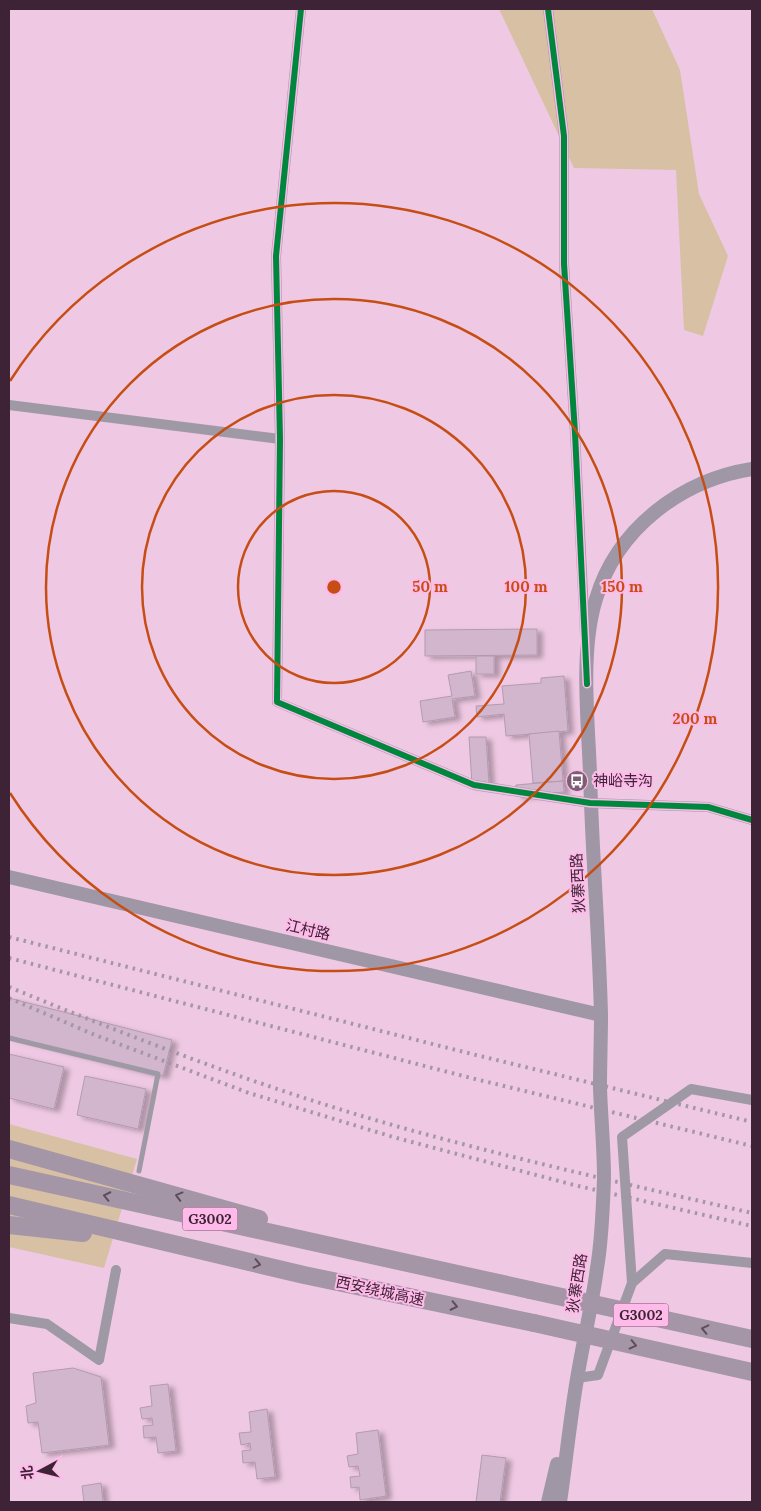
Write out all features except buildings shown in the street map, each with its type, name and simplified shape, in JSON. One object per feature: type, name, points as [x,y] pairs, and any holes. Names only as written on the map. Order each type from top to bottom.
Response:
[{"type":"highway","points":[[9,1149],[411,1263]]},
{"type":"highway","name":"G3002","points":[[9,1175],[752,1339]]},
{"type":"highway","name":"西安绕城高速","points":[[9,1205],[209,1253],[752,1372]]},
{"type":"highway","points":[[9,1225],[59,1230],[209,1253]]},
{"type":"main road","name":"狄寨西路","points":[[548,1502],[577,1378],[598,1267],[602,1222],[604,1176],[600,1089],[601,1015],[590,803],[587,684],[590,630],[596,598],[609,568],[628,539],[654,512],[685,491],[720,476],[752,469]]},
{"type":"main road","name":"江村路","points":[[9,877],[601,1015]]},
{"type":"main road","name":"狄寨西路","points":[[560,1502],[577,1378]]},
{"type":"street","points":[[301,9],[276,256],[280,439],[277,702],[474,784],[590,803],[708,807],[752,820]]},
{"type":"street","points":[[548,9],[564,136],[564,264],[587,684]]},
{"type":"street","points":[[9,405],[280,439]]},
{"type":"street","points":[[577,1378],[598,1375],[632,1283],[622,1137],[691,1089],[752,1100]]},
{"type":"street","points":[[632,1283],[665,1254],[752,1263]]},
{"type":"street","points":[[9,1318],[47,1324],[99,1360],[116,1270]]},
{"type":"lane","points":[[9,1038],[158,1074],[139,1171]]},
{"type":"shaded area","points":[[499,9],[652,9],[680,70],[699,194],[728,256],[703,336],[684,330],[676,170],[574,168]]},
{"type":"shaded area","points":[[9,1124],[137,1159],[104,1268],[9,1247]]},
{"type":"railway","points":[[9,937],[476,1055],[752,1122]]},
{"type":"railway","points":[[9,958],[471,1078],[752,1146]]},
{"type":"railway","points":[[9,987],[106,1026],[253,1081],[353,1113],[490,1151],[752,1213]]},
{"type":"railway","points":[[9,998],[95,1035],[249,1093],[393,1137],[574,1185],[752,1226]]},
{"type":"cycle path","points":[[301,9],[276,256],[280,439],[277,702],[474,785],[590,803],[708,807],[752,820]]},
{"type":"cycle path","points":[[548,9],[564,136],[564,264],[575,433],[587,684]]},
{"type":"place","name":"神峪寺沟","points":[[577,781]]}]
